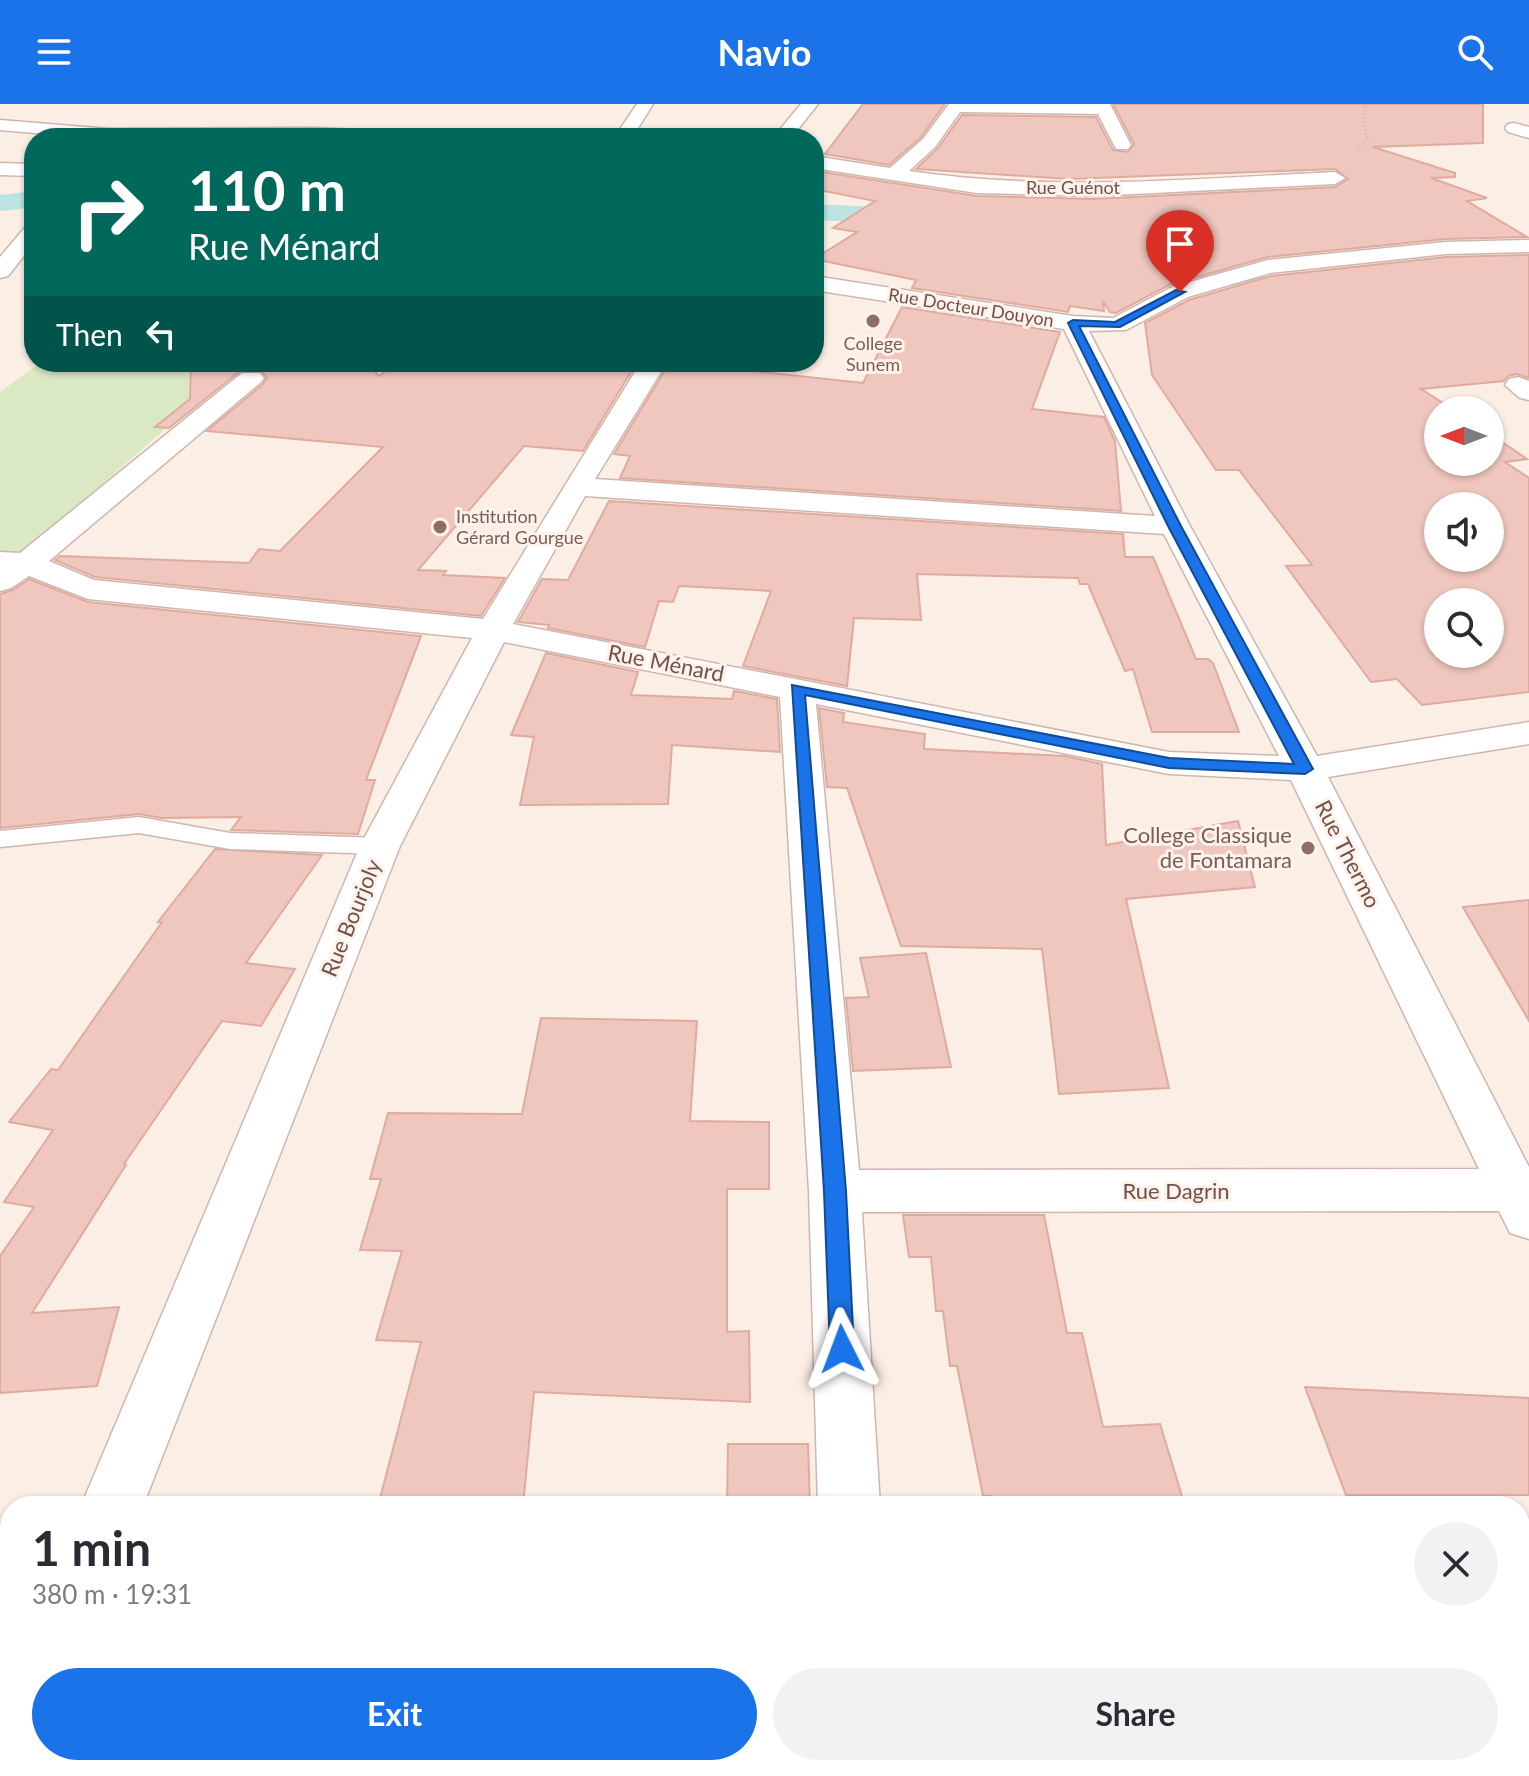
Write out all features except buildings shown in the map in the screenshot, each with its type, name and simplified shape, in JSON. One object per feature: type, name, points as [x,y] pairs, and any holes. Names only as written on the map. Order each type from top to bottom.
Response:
[{"type":"street","points":[[629,128],[645,104]]},
{"type":"street","points":[[790,128],[810,104]]},
{"type":"street","points":[[892,176],[929,143],[955,107],[1102,106],[1122,145]]},
{"type":"street","points":[[0,125],[36,128]]},
{"type":"street","name":"Rue Guénot","points":[[824,164],[977,187],[1093,190],[1335,178]]},
{"type":"street","points":[[0,169],[24,170]]},
{"type":"street","points":[[0,271],[24,241]]},
{"type":"street","name":"Rue Docteur Douyon","points":[[824,285],[1073,323],[1117,325],[1180,292],[1268,267],[1446,248],[1529,246]]},
{"type":"street","name":"Rue Thermo","points":[[1073,323],[1175,526],[1305,769],[1523,1204]]},
{"type":"street","name":"Rue Bourjoly","points":[[116,1496],[380,846],[493,630],[648,372]]},
{"type":"street","points":[[9,568],[251,378]]},
{"type":"street","points":[[576,487],[1175,526]]},
{"type":"street","name":"Rue Ménard","points":[[9,568],[88,589],[493,630],[1169,763],[1305,769],[1529,733]]},
{"type":"street","points":[[797,689],[835,1191],[849,1496]]},
{"type":"street","name":"Rue Dagrin","points":[[835,1191],[1523,1204]]},
{"type":"lane","points":[[0,839],[139,825],[230,841],[380,846]]},
{"type":"path","points":[[1335,178],[1353,153],[1368,139],[1362,120],[1366,106],[1362,104]]},
{"type":"green space","points":[[27,372],[231,372],[4,570],[0,570],[0,392]]},
{"type":"waterway","points":[[0,203],[24,200]]},
{"type":"waterway","points":[[824,212],[936,218]]},
{"type":"waterway","points":[[1134,245],[1197,267],[1329,304]]},
{"type":"place","name":"College Sunem","points":[[873,321]]},
{"type":"place","name":"Institution Gérard Gourgue","points":[[440,527]]},
{"type":"place","name":"College Classique de Fontamara","points":[[1308,848]]},
{"type":"route","points":[[842,1349],[835,1191],[797,689],[1169,763],[1305,769],[1175,526],[1073,323],[1117,325],[1180,292]]}]
